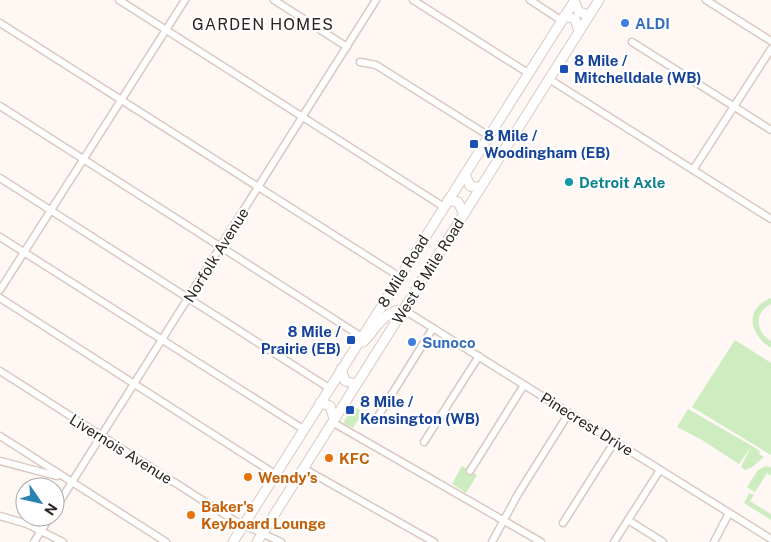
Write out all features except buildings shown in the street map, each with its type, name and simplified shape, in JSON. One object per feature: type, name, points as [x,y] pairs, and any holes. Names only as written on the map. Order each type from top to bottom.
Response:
[{"type":"highway","name":"West 8 Mile Road","points":[[257,542],[599,0]]},
{"type":"highway","name":"8 Mile Road","points":[[232,542],[574,1]]},
{"type":"highway","points":[[574,1],[579,12],[589,15]]},
{"type":"highway","points":[[563,18],[575,19],[579,31]]},
{"type":"highway","points":[[465,174],[470,186],[480,188]]},
{"type":"highway","points":[[446,203],[458,202],[464,214]]},
{"type":"highway","points":[[351,354],[388,314],[404,310]]},
{"type":"highway","points":[[341,369],[346,381],[356,384]]},
{"type":"highway","points":[[320,403],[330,406],[333,420]]},
{"type":"street","points":[[119,0],[303,117],[446,203]]},
{"type":"street","points":[[0,290],[185,0]]},
{"type":"street","points":[[274,0],[348,47]]},
{"type":"street","name":"Norfolk Avenue","points":[[65,493],[376,0]]},
{"type":"street","points":[[413,0],[528,73]]},
{"type":"street","points":[[530,0],[563,18]]},
{"type":"street","points":[[706,0],[771,41]]},
{"type":"street","points":[[0,23],[400,277]]},
{"type":"street","points":[[632,42],[771,130]]},
{"type":"street","points":[[693,170],[771,49]]},
{"type":"street","points":[[360,62],[376,65],[488,136]]},
{"type":"street","points":[[549,79],[771,219]]},
{"type":"street","points":[[0,106],[362,336]]},
{"type":"street","points":[[0,178],[329,388]]},
{"type":"street","points":[[0,237],[303,429]]},
{"type":"street","points":[[0,298],[275,474]]},
{"type":"street","name":"Pinecrest Drive","points":[[404,310],[771,539]]},
{"type":"street","points":[[377,418],[433,328]]},
{"type":"street","points":[[424,442],[478,356]]},
{"type":"street","name":"Livernois Avenue","points":[[0,371],[243,525],[281,542]]},
{"type":"street","points":[[470,470],[524,385]]},
{"type":"street","points":[[492,542],[518,494],[569,413]]},
{"type":"street","points":[[333,420],[541,542]]},
{"type":"street","points":[[0,436],[62,477]]},
{"type":"street","points":[[563,523],[615,441]]},
{"type":"street","points":[[0,461],[62,477]]},
{"type":"street","points":[[303,468],[434,542]]},
{"type":"street","points":[[614,542],[660,470]]},
{"type":"street","points":[[65,479],[166,542]]},
{"type":"street","points":[[714,542],[729,513]]},
{"type":"street","points":[[0,516],[42,530],[63,542]]},
{"type":"street","points":[[628,520],[662,542]]},
{"type":"street","points":[[34,542],[44,527]]},
{"type":"green space","points":[[771,298],[771,304],[761,312],[759,323],[762,333],[771,341],[771,348],[764,343],[754,329],[753,315],[762,303]]},
{"type":"green space","points":[[735,340],[771,363],[771,455],[692,407]]},
{"type":"green space","points":[[353,406],[363,412],[353,428],[343,423]]},
{"type":"green space","points":[[688,409],[760,451],[759,454],[764,457],[745,470],[741,467],[751,447],[739,464],[702,440],[677,427]]},
{"type":"green space","points":[[462,466],[477,475],[466,493],[452,484]]},
{"type":"green space","points":[[766,466],[771,467],[771,476],[767,473],[755,492],[747,487],[758,470]]},
{"type":"green space","points":[[749,493],[754,495],[750,501],[771,514],[771,520],[744,503]]},
{"type":"place","name":"ALDI","points":[[625,23]]},
{"type":"place","name":"8 Mile / Mitchelldale (WB)","points":[[564,69]]},
{"type":"place","name":"8 Mile / Woodingham (EB)","points":[[474,144]]},
{"type":"place","name":"Detroit Axle","points":[[569,182]]},
{"type":"place","name":"8 Mile / Prairie (EB)","points":[[351,340]]},
{"type":"place","name":"Sunoco","points":[[412,342]]},
{"type":"place","name":"8 Mile / Kensington (WB)","points":[[350,410]]},
{"type":"place","name":"KFC","points":[[329,458]]},
{"type":"place","name":"Wendy's","points":[[248,477]]},
{"type":"place","name":"Baker's Keyboard Lounge","points":[[191,515]]},
{"type":"district","name":"GARDEN HOMES","points":[[263,24]]}]
